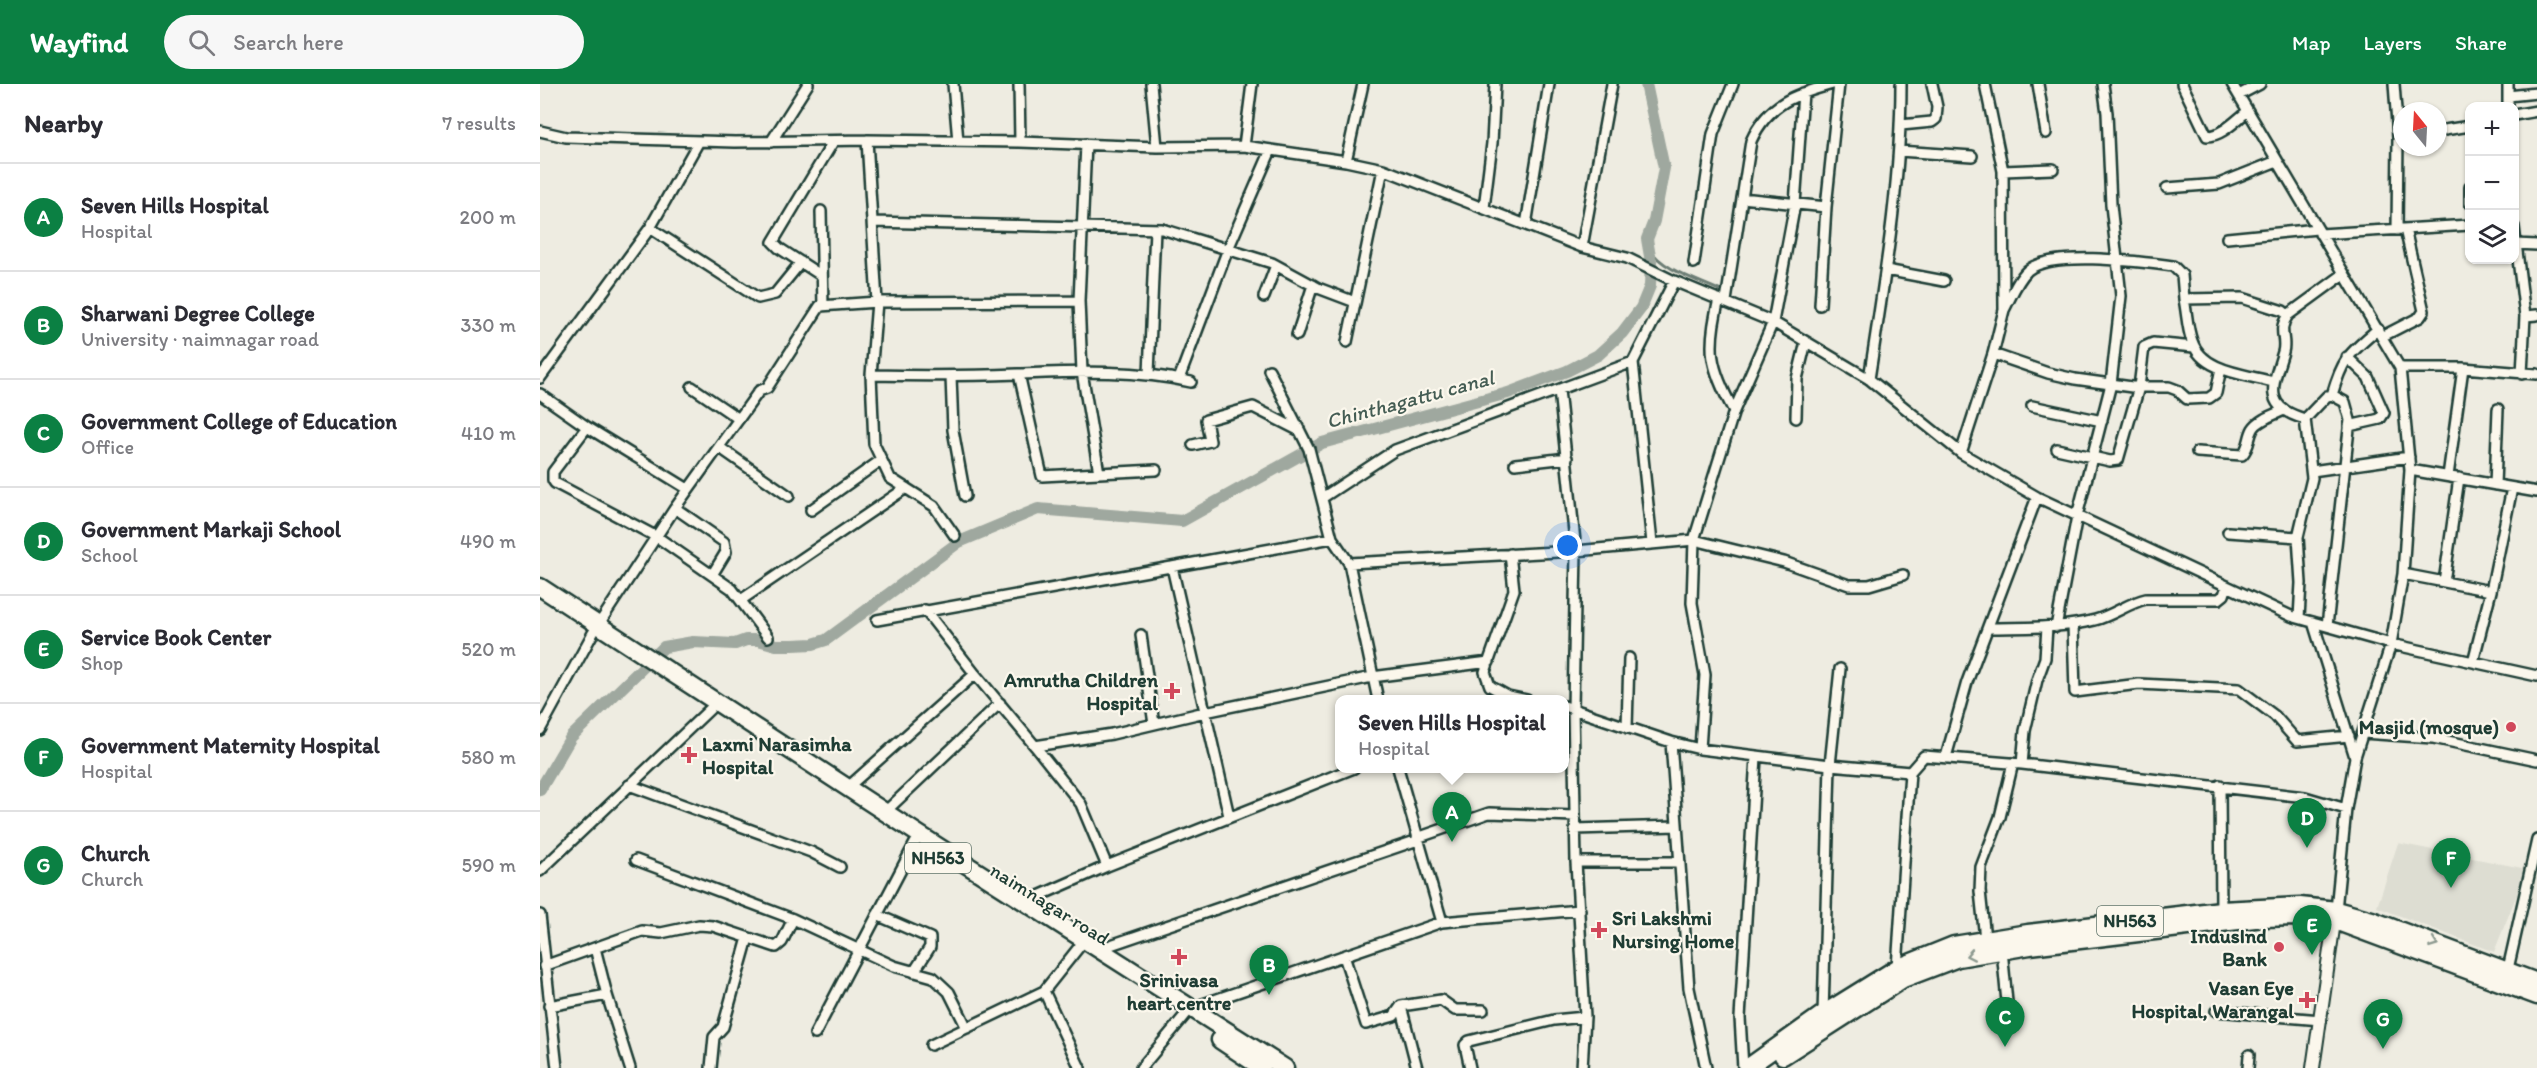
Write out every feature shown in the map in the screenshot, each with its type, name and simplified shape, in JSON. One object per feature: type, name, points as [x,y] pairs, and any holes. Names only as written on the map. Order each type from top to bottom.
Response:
[{"type":"highway","name":"NH563","points":[[540,587],[596,629],[695,695],[847,788],[1099,949],[1188,1012],[1285,1068]]},
{"type":"highway","name":"NH563","points":[[540,599],[596,629]]},
{"type":"highway","name":"naimnagar road","points":[[695,695],[710,709],[915,843],[1078,947],[1188,1012],[1262,1068]]},
{"type":"highway","name":"NH563","points":[[1745,1068],[1822,1014],[1898,968],[1954,945],[1985,939],[2221,910],[2262,906],[2300,906],[2508,969],[2537,982]]},
{"type":"highway","name":"NH563","points":[[1766,1068],[1784,1061],[1903,979],[1958,958],[2002,950],[2263,918],[2335,916],[2537,996]]},
{"type":"street","points":[[771,142],[808,84]]},
{"type":"street","points":[[953,84],[958,141]]},
{"type":"street","points":[[1019,84],[1020,142]]},
{"type":"street","points":[[1151,84],[1157,147]]},
{"type":"street","points":[[1244,146],[1252,84]]},
{"type":"street","points":[[1346,161],[1363,84]]},
{"type":"street","points":[[1484,208],[1492,143],[1495,84]]},
{"type":"street","points":[[1526,225],[1549,84]]},
{"type":"street","points":[[1582,247],[1612,84]]},
{"type":"street","points":[[1694,263],[1713,134],[1733,84]]},
{"type":"street","points":[[1734,411],[1717,379],[1711,347],[1712,329],[1723,300],[1751,141],[1756,130],[1776,106],[1803,93],[1833,84]]},
{"type":"street","points":[[1820,304],[1826,207],[1839,84]]},
{"type":"street","points":[[1869,378],[1886,270],[1899,151],[1901,84]]},
{"type":"street","points":[[1901,125],[1932,122],[1936,119],[1937,107],[1932,84]]},
{"type":"street","points":[[1986,84],[2003,171],[2004,310]]},
{"type":"street","points":[[2038,84],[2046,133]]},
{"type":"street","points":[[1985,939],[1980,891],[1981,867],[2018,763],[2111,384],[2121,296],[2111,205],[2107,113],[2103,84]]},
{"type":"street","points":[[2182,84],[2206,136],[2214,136],[2248,111]]},
{"type":"street","points":[[2232,84],[2400,368],[2409,457],[2403,574],[2391,644],[2355,757],[2346,809],[2335,916],[2313,1068]]},
{"type":"street","points":[[2239,95],[2260,84]]},
{"type":"street","points":[[2394,84],[2396,102]]},
{"type":"street","points":[[2508,84],[2508,102]]},
{"type":"street","points":[[1700,749],[1705,675],[1692,603],[1694,540],[1734,411],[1773,322],[1795,204],[1803,93]]},
{"type":"street","points":[[2508,96],[2537,93]]},
{"type":"street","points":[[2519,115],[2537,111]]},
{"type":"street","points":[[2447,130],[2465,127]]},
{"type":"street","points":[[540,131],[566,137],[699,141],[867,140],[1157,147],[1244,146],[1346,161],[1383,169],[1582,247],[1627,258],[1670,279],[1773,322],[1869,378],[1961,453],[2037,497],[2299,618],[2391,644],[2537,676]]},
{"type":"street","points":[[867,140],[877,302],[871,375],[874,444],[880,461],[890,478],[934,506],[955,536]]},
{"type":"street","points":[[540,378],[650,228],[699,141]]},
{"type":"street","points":[[822,276],[773,242],[833,142]]},
{"type":"street","points":[[1086,144],[1079,301],[1082,372],[1099,473]]},
{"type":"street","points":[[1179,379],[1228,249],[1271,150]]},
{"type":"street","points":[[1899,151],[1972,156]]},
{"type":"street","points":[[2305,419],[2323,400],[2332,395],[2339,371],[2347,357],[2380,332],[2420,317],[2424,311],[2401,230],[2400,156]]},
{"type":"street","points":[[2167,188],[2219,184],[2277,161]]},
{"type":"street","points":[[1347,342],[1383,169]]},
{"type":"street","points":[[2003,171],[2053,169]]},
{"type":"street","points":[[1742,198],[1826,207]]},
{"type":"street","points":[[821,211],[823,306]]},
{"type":"street","points":[[873,222],[1162,229],[1276,265],[1313,285],[1354,302]]},
{"type":"street","points":[[2227,238],[2465,225]]},
{"type":"street","points":[[650,228],[758,298],[775,294],[801,262]]},
{"type":"street","points":[[1149,374],[1155,229]]},
{"type":"street","points":[[2519,244],[2537,246]]},
{"type":"street","points":[[1961,453],[1993,354],[2004,310],[2020,279],[2036,265],[2048,261],[2117,259],[2177,268],[2182,275],[2184,299],[2194,347],[2202,358],[2221,368],[2273,382]]},
{"type":"street","points":[[2518,264],[2525,316],[2522,374]]},
{"type":"street","points":[[1264,297],[1276,265]]},
{"type":"street","points":[[1886,270],[1944,281]]},
{"type":"street","points":[[2305,419],[2282,411],[2279,407],[2273,382],[2283,353],[2282,327],[2288,315],[2344,274]]},
{"type":"street","points":[[1652,543],[1633,362],[1670,279]]},
{"type":"street","points":[[1297,335],[1313,285]]},
{"type":"street","points":[[2184,299],[2242,298],[2283,311],[2288,315]]},
{"type":"street","points":[[540,730],[543,716],[568,682],[596,629],[675,508],[759,391],[766,388],[820,306],[877,302],[1079,301]]},
{"type":"street","points":[[2525,316],[2537,315]]},
{"type":"street","points":[[1796,418],[1797,379],[1806,342]]},
{"type":"street","points":[[2057,449],[2092,458],[2118,460],[2139,387],[2144,347],[2153,343],[2194,347]]},
{"type":"street","points":[[1993,354],[2048,373],[2111,384],[2169,387],[2177,390],[2187,399],[2208,398],[2216,393],[2221,368]]},
{"type":"street","points":[[2347,357],[2368,377],[2384,413],[2380,419],[2349,426]]},
{"type":"street","points":[[1322,498],[1395,450],[1633,362]]},
{"type":"street","points":[[2400,368],[2537,374]]},
{"type":"street","points":[[2448,476],[2463,369]]},
{"type":"street","points":[[1269,370],[1309,449],[1332,538],[1349,563],[1377,695]]},
{"type":"street","points":[[871,375],[951,376],[1082,372],[1149,374],[1191,382]]},
{"type":"street","points":[[1018,374],[1042,476],[1156,470]]},
{"type":"street","points":[[951,376],[953,430],[965,496]]},
{"type":"street","points":[[692,387],[739,419]]},
{"type":"street","points":[[1559,390],[1576,551],[1569,707],[1585,1017],[1582,1068]]},
{"type":"street","points":[[540,394],[587,427],[688,489]]},
{"type":"street","points":[[2327,626],[2349,426],[2349,413],[2345,402],[2332,395]]},
{"type":"street","points":[[2032,406],[2103,421]]},
{"type":"street","points":[[1193,444],[1210,441],[1206,420],[1254,407],[1300,432]]},
{"type":"street","points":[[2494,484],[2498,409]]},
{"type":"street","points":[[2197,452],[2242,455],[2247,450],[2253,429],[2258,423],[2282,411]]},
{"type":"street","points":[[2299,618],[2301,583],[2298,537],[2312,471],[2305,419]]},
{"type":"street","points":[[587,427],[553,472],[555,483],[657,537],[732,589],[768,637]]},
{"type":"street","points":[[719,447],[789,496]]},
{"type":"street","points":[[2312,471],[2409,457]]},
{"type":"street","points":[[1515,464],[1567,458]]},
{"type":"street","points":[[810,510],[880,461]]},
{"type":"street","points":[[2410,470],[2537,492]]},
{"type":"street","points":[[2444,582],[2459,478]]},
{"type":"street","points":[[741,600],[906,488]]},
{"type":"street","points":[[2474,662],[2512,488]]},
{"type":"street","points":[[1946,757],[1967,682],[2037,497]]},
{"type":"street","points":[[675,508],[724,542],[726,552],[712,575]]},
{"type":"street","points":[[2228,532],[2298,537]]},
{"type":"street","points":[[877,620],[1332,538]]},
{"type":"street","points":[[1349,563],[1576,551],[1694,540],[1784,562],[1848,585],[1869,585],[1903,575]]},
{"type":"street","points":[[1502,695],[1487,682],[1485,672],[1514,590],[1510,554]]},
{"type":"street","points":[[1172,567],[1229,816]]},
{"type":"street","points":[[2403,574],[2491,591]]},
{"type":"street","points":[[1988,628],[2073,625],[2113,615],[2135,601],[2146,599],[2219,599],[2224,595],[2227,586]]},
{"type":"street","points":[[926,610],[1081,804],[1107,866]]},
{"type":"street","points":[[2313,622],[2355,757]]},
{"type":"street","points":[[2073,625],[2075,692],[2139,684],[2239,689],[2275,716],[2297,741],[2349,736]]},
{"type":"street","points":[[1141,635],[1154,724]]},
{"type":"street","points":[[1627,728],[1629,658]]},
{"type":"street","points":[[1035,746],[1112,734],[1372,677],[1489,662]]},
{"type":"street","points":[[1822,1014],[1830,765],[1840,669]]},
{"type":"street","points":[[847,788],[975,674]]},
{"type":"street","points":[[885,812],[1000,703]]},
{"type":"street","points":[[1569,707],[1627,728],[1700,749],[1756,757],[1910,772]]},
{"type":"street","points":[[540,871],[710,709]]},
{"type":"street","points":[[2362,733],[2433,738],[2537,760]]},
{"type":"street","points":[[1671,742],[1689,988],[1706,1068]]},
{"type":"street","points":[[1898,968],[1910,772],[1924,756],[2018,763],[2220,785],[2305,797],[2346,809]]},
{"type":"street","points":[[1745,1068],[1740,1018],[1756,757]]},
{"type":"street","points":[[1025,902],[1229,816],[1341,773]]},
{"type":"street","points":[[1399,773],[1442,922]]},
{"type":"street","points":[[2220,785],[2221,910]]},
{"type":"street","points":[[629,786],[812,852],[840,867]]},
{"type":"street","points":[[1099,949],[1489,813],[1575,816]]},
{"type":"street","points":[[1575,829],[1677,826]]},
{"type":"street","points":[[2508,969],[2537,840]]},
{"type":"street","points":[[815,1034],[915,843]]},
{"type":"street","points":[[636,860],[793,919],[858,951],[941,983],[949,992],[967,1028]]},
{"type":"street","points":[[1576,862],[1680,862]]},
{"type":"street","points":[[1141,1068],[1188,1012],[1442,922],[1580,910]]},
{"type":"street","points":[[540,915],[557,1068]]},
{"type":"street","points":[[878,915],[930,938],[930,947],[914,972]]},
{"type":"street","points":[[544,966],[642,931],[661,933],[699,925],[713,926],[776,947],[782,942],[793,919]]},
{"type":"street","points":[[711,1068],[714,1037],[723,1027],[748,938]]},
{"type":"street","points":[[932,1046],[1044,991],[1078,947]]},
{"type":"street","points":[[595,948],[607,995],[630,1060],[630,1068]]},
{"type":"street","points":[[2002,950],[2008,1023]]},
{"type":"street","points":[[1344,956],[1366,1024],[1394,1016],[1401,1006],[1441,1000],[1455,1010],[1483,1010]]},
{"type":"street","points":[[1044,991],[1080,1068]]},
{"type":"street","points":[[549,1006],[607,995]]},
{"type":"street","points":[[1401,1006],[1417,1068]]},
{"type":"street","points":[[2216,1011],[2321,1020]]},
{"type":"street","points":[[1470,1068],[1465,1050],[1465,1045],[1469,1041],[1554,1020],[1585,1017]]},
{"type":"street","points":[[2248,1068],[2249,1055]]},
{"type":"shaded area","points":[[2398,843],[2527,869],[2494,952],[2377,907]]},
{"type":"waterway","name":"Chinthagattu canal","points":[[540,790],[571,737],[664,647],[693,642],[735,644],[746,640],[758,640],[776,645],[793,645],[813,644],[826,640],[959,542],[1038,509],[1182,521],[1322,443],[1508,393],[1567,371],[1598,355],[1622,333],[1641,308],[1650,286],[1651,262],[1647,239],[1654,221],[1664,168],[1646,84]]},
{"type":"waterway","points":[[1648,247],[1654,255],[1671,268],[1721,291]]},
{"type":"place","name":"Amrutha Children Hospital","points":[[1172,691]]},
{"type":"place","name":"Masjid (mosque)","points":[[2511,727]]},
{"type":"place","name":"Laxmi Narasimha Hospital","points":[[689,755]]},
{"type":"place","name":"Seven Hills Hospital","points":[[1452,842]]},
{"type":"place","name":"Government Markaji School","points":[[2307,848]]},
{"type":"place","name":"Government Maternity Hospital","points":[[2451,888]]},
{"type":"place","name":"Sri Lakshmi Nursing Home","points":[[1599,930]]},
{"type":"place","name":"IndusInd Bank","points":[[2279,947]]},
{"type":"place","name":"Service Book Center","points":[[2312,955]]},
{"type":"place","name":"Srinivasa heart centre","points":[[1179,957]]},
{"type":"place","name":"Sharwani Degree College","points":[[1269,995]]},
{"type":"place","name":"Vasan Eye Hospital, Warangal","points":[[2307,1000]]},
{"type":"place","name":"Government College of Education","points":[[2005,1047]]},
{"type":"place","name":"Church","points":[[2383,1049]]}]
